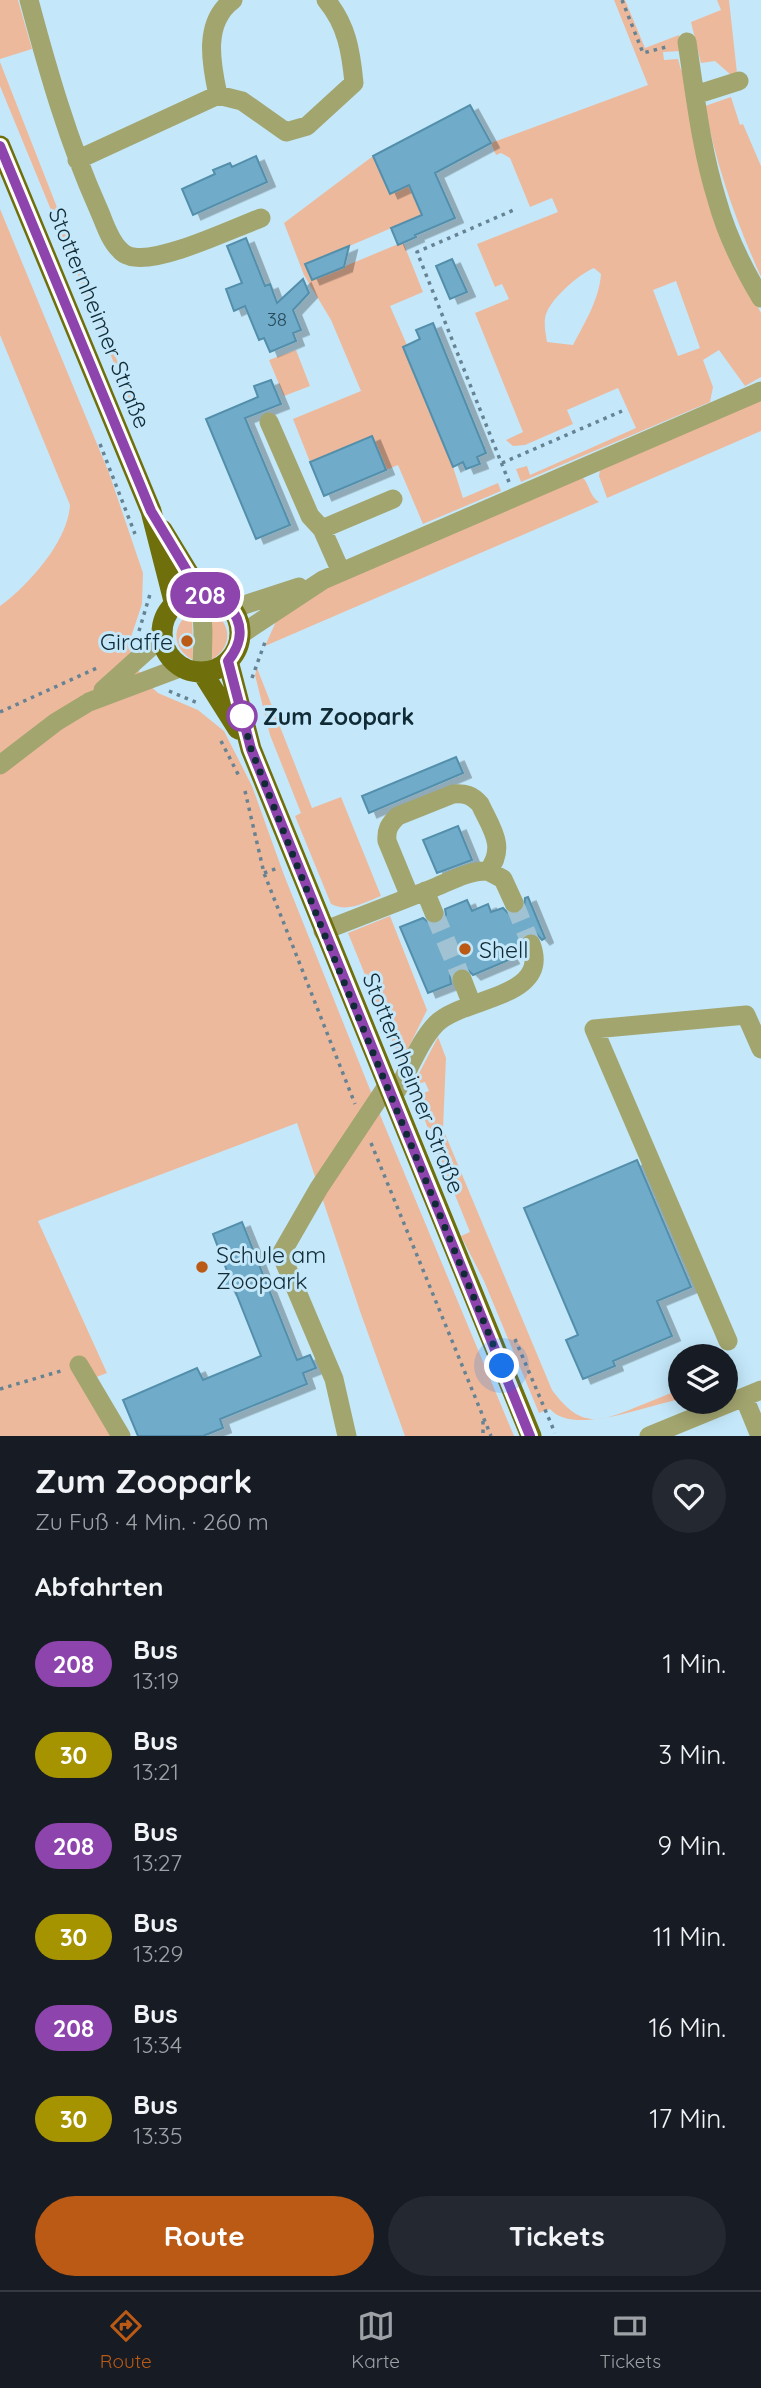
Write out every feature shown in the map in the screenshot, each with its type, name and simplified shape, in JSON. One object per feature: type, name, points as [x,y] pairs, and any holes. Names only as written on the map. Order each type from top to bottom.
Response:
[{"type":"main road","name":"Stotternheimer Straße","points":[[0,146],[151,511]]},
{"type":"main road","points":[[151,511],[201,594]]},
{"type":"main road","points":[[151,511],[175,605]]},
{"type":"main road","points":[[192,670],[220,667],[234,653],[240,635],[232,609],[223,601],[201,594],[183,599],[175,605],[167,614],[162,637],[172,659],[192,670],[251,749]]},
{"type":"main road","points":[[228,661],[251,749]]},
{"type":"main road","name":"Stotternheimer Straße","points":[[251,749],[530,1436]]},
{"type":"street","points":[[29,0],[77,160],[111,237],[120,250],[131,257],[144,258],[177,250],[261,218]]},
{"type":"street","points":[[218,95],[210,51],[214,25],[221,9],[233,0]]},
{"type":"street","points":[[77,160],[218,95],[242,101],[286,132],[307,127],[354,83],[351,53],[345,31],[335,10],[326,0]]},
{"type":"street","points":[[687,41],[717,201],[761,298]]},
{"type":"street","points":[[695,94],[739,81]]},
{"type":"street","points":[[232,609],[332,576],[761,391]]},
{"type":"street","points":[[269,422],[310,516],[322,528],[332,576]]},
{"type":"street","points":[[322,528],[393,499]]},
{"type":"street","points":[[240,635],[332,576]]},
{"type":"street","points":[[89,702],[192,670],[203,632],[201,594]]},
{"type":"street","points":[[0,765],[56,722],[89,702],[162,637]]},
{"type":"street","points":[[435,913],[418,894],[387,841],[388,827],[398,816],[453,794],[470,795],[480,804],[498,850],[496,861],[488,872]]},
{"type":"street","points":[[323,931],[473,873],[488,872],[503,878],[514,903]]},
{"type":"street","points":[[347,1436],[334,1379],[281,1254],[320,1188],[432,1028],[444,1017],[524,982],[536,964],[531,944]]},
{"type":"street","points":[[462,979],[472,1005]]},
{"type":"street","points":[[729,1341],[594,1029],[746,1015],[761,1049]]},
{"type":"street","points":[[79,1365],[121,1436]]},
{"type":"street","points":[[649,1436],[753,1394],[760,1436]]},
{"type":"path","points":[[622,0],[643,53],[687,41]]},
{"type":"path","points":[[511,486],[416,252],[516,209]]},
{"type":"path","points":[[502,463],[622,411]]},
{"type":"path","points":[[99,442],[138,542]]},
{"type":"path","points":[[206,570],[242,587]]},
{"type":"path","points":[[137,636],[152,589],[152,581]]},
{"type":"path","points":[[249,686],[265,641]]},
{"type":"path","points":[[0,712],[104,665]]},
{"type":"path","points":[[167,690],[203,705]]},
{"type":"path","points":[[219,736],[244,787],[264,873],[363,1125],[491,1436]]},
{"type":"path","points":[[0,1389],[79,1365]]},
{"type":"path","points":[[545,1411],[555,1433]]},
{"type":"path","points":[[483,1418],[483,1436]]},
{"type":"shaded area","points":[[0,0],[18,0],[32,49],[0,59]]},
{"type":"shaded area","points":[[614,0],[625,0],[645,48],[679,35],[681,51],[663,52],[664,60],[678,59],[681,70],[689,71],[750,291],[761,313],[761,377],[745,386],[719,350],[703,360],[713,387],[710,402],[521,482],[516,469],[527,466],[530,475],[636,428],[618,388],[567,410],[573,424],[525,445],[513,446],[506,440],[523,432],[475,313],[509,299],[502,284],[495,287],[477,244],[558,212],[552,198],[530,207],[510,158],[501,153],[496,155],[491,143],[648,85]],"holes":[[[594,268],[601,274],[597,293],[573,345],[547,342],[545,319],[551,305],[572,282]],[[676,281],[700,348],[678,356],[653,290]]]},
{"type":"shaded area","points":[[717,0],[729,0],[737,73],[731,75],[715,61],[701,63],[691,22],[721,10]]},
{"type":"shaded area","points":[[0,62],[133,401],[130,402],[0,86]]},
{"type":"shaded area","points":[[731,97],[740,125],[743,124],[761,166],[761,277],[728,193],[705,106]]},
{"type":"shaded area","points":[[373,156],[390,193],[409,185],[422,215],[305,265],[312,280],[403,242],[423,292],[390,306],[407,345],[403,347],[453,467],[463,498],[498,483],[501,491],[423,524],[398,465],[386,470],[372,437],[310,462],[293,419],[361,391],[331,320],[304,275],[284,223]]},
{"type":"shaded area","points":[[0,209],[109,473],[143,573],[142,604],[130,640],[131,659],[146,682],[158,693],[198,710],[224,731],[252,786],[284,875],[383,1122],[514,1436],[405,1436],[297,1123],[38,1221],[107,1373],[83,1382],[116,1436],[0,1436],[0,606],[23,586],[55,547],[68,519],[70,505],[0,335]]},
{"type":"shaded area","points":[[296,350],[310,386],[284,396],[269,360]]},
{"type":"shaded area","points":[[761,400],[761,431],[607,498],[599,476],[600,470]]},
{"type":"shaded area","points":[[582,477],[593,497],[599,502],[265,646],[278,617],[327,588]]},
{"type":"shaded area","points":[[209,610],[222,621],[227,634],[224,648],[211,660]]},
{"type":"shaded area","points":[[192,611],[193,660],[181,649],[176,636],[180,623]]},
{"type":"shaded area","points":[[257,668],[312,808],[341,797],[381,896],[350,907],[331,904],[295,816],[301,813],[270,735],[255,675]]},
{"type":"shaded area","points":[[390,916],[427,1010],[401,1063],[348,933]]},
{"type":"shaded area","points":[[438,1037],[446,1058],[443,1129],[552,1390],[580,1416],[597,1419],[575,1420],[561,1417],[550,1409],[539,1413],[484,1281],[461,1236],[470,1232],[415,1096],[429,1091],[425,1082],[416,1084],[415,1081]]},
{"type":"shaded area","points":[[668,1394],[668,1402],[606,1417]]},
{"type":"building","points":[[470,105],[491,143],[435,173],[455,218],[398,245],[391,228],[422,215],[409,185],[390,194],[373,156]]},
{"type":"building","points":[[256,156],[267,182],[193,215],[182,189],[215,174],[213,170],[230,163],[232,167]]},
{"type":"building","points":[[246,238],[265,286],[270,284],[277,303],[303,279],[309,293],[293,310],[301,330],[293,333],[296,341],[270,352],[264,338],[259,340],[245,306],[234,311],[226,289],[242,283],[227,246]]},
{"type":"building","points":[[349,246],[344,267],[312,280],[305,264]]},
{"type":"building","points":[[452,259],[467,292],[450,299],[436,266]]},
{"type":"building","points":[[433,323],[486,453],[477,457],[480,464],[466,469],[463,462],[453,467],[403,347],[420,339],[416,330]]},
{"type":"building","points":[[271,380],[281,404],[245,418],[290,525],[256,539],[206,419],[258,397],[254,386]]},
{"type":"building","points":[[372,436],[386,470],[324,496],[310,462]]},
{"type":"building","points":[[456,757],[463,773],[369,813],[362,796]]},
{"type":"building","points":[[458,826],[472,860],[437,873],[423,840]]},
{"type":"building","name":"Shell","points":[[528,897],[545,938],[542,940],[535,932],[524,934],[519,940],[519,949],[508,954],[511,959],[473,975],[465,967],[457,968],[450,976],[451,984],[428,993],[400,927],[423,918],[432,925],[439,924],[446,915],[445,909],[467,900],[472,911],[488,904],[491,912],[503,908],[508,913],[518,914],[524,909],[525,898]]},
{"type":"building","points":[[637,1160],[691,1287],[657,1301],[672,1336],[613,1361],[615,1366],[583,1379],[566,1340],[578,1335],[524,1208]]},
{"type":"building","points":[[242,1222],[297,1360],[310,1355],[316,1368],[303,1373],[307,1384],[220,1419],[223,1428],[203,1436],[138,1436],[123,1400],[197,1368],[203,1380],[261,1356],[234,1288],[228,1290],[221,1274],[227,1271],[213,1234]]},
{"type":"tunnel","points":[[514,903],[531,944]]},
{"type":"tunnel","points":[[434,913],[462,979]]},
{"type":"bus line","name":"208","points":[[0,146],[151,511],[201,594],[223,601],[236,617],[240,635],[228,661],[251,749],[530,1436]]},
{"type":"place","name":"Giraffe","points":[[187,641]]},
{"type":"place","name":"Zum Zoopark","points":[[242,716]]},
{"type":"place","name":"Shell","points":[[465,949]]},
{"type":"place","name":"Schule am Zoopark","points":[[202,1267]]},
{"type":"route","points":[[242,716],[251,749],[323,931],[502,1366]]}]
